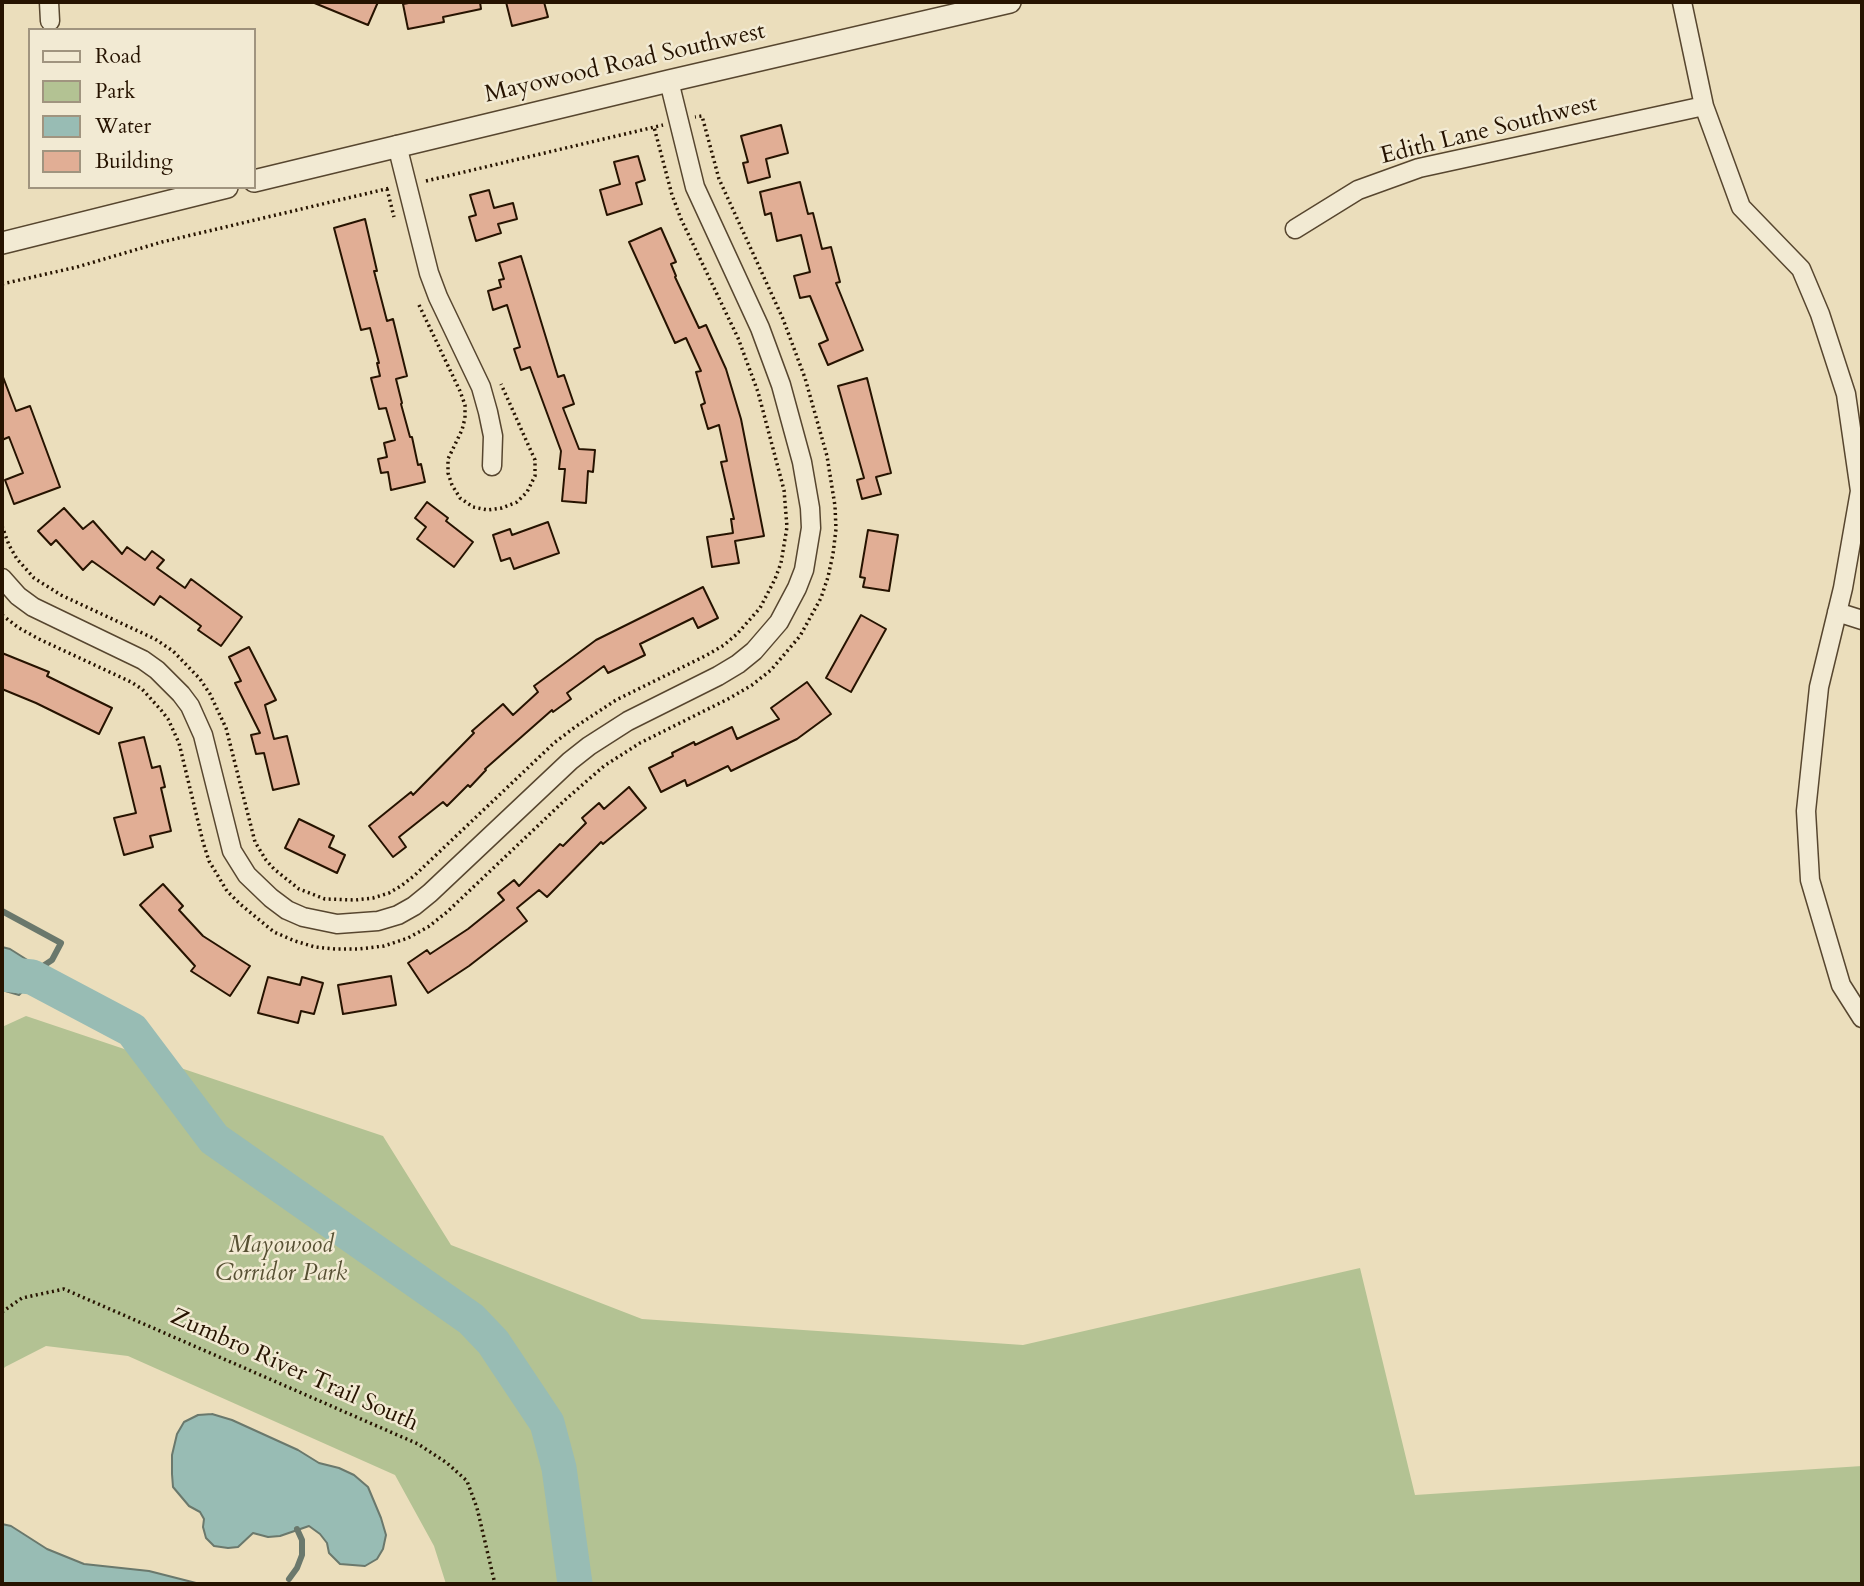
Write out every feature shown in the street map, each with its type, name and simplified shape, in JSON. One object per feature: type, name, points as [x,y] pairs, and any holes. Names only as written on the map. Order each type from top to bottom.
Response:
[{"type":"street","points":[[49,2],[50,21]]},
{"type":"street","name":"Mayowood Road Southwest","points":[[256,180],[973,6],[1010,2]]},
{"type":"street","points":[[1682,2],[1704,106],[1741,207],[1801,269],[1820,314],[1846,394],[1860,491],[1843,589],[1819,687],[1806,811],[1810,880],[1841,985],[1862,1018]]},
{"type":"street","points":[[2,578],[18,596],[33,607],[143,660],[158,670],[181,694],[190,706],[203,735],[232,851],[247,875],[286,910],[303,917],[337,924],[378,921],[398,915],[414,906],[589,746],[628,721],[718,676],[754,651],[779,622],[804,570],[811,528],[810,508],[802,462],[788,411],[760,328],[695,187],[669,81]]},
{"type":"street","name":"Edith Lane Southwest","points":[[1295,229],[1358,190],[1419,168],[1704,106]]},
{"type":"street","points":[[397,145],[429,273],[481,387],[493,436],[492,466]]},
{"type":"street","points":[[2,243],[219,189]]},
{"type":"street","points":[[1837,612],[1862,620]]},
{"type":"path","points":[[2,615],[39,639],[131,682],[142,689],[161,710],[179,743],[209,861],[227,891],[274,932],[315,947],[359,949],[384,946],[408,938],[428,927],[604,766],[640,743],[741,691],[771,670],[800,636],[821,598],[828,577],[836,529],[832,481],[823,443],[797,354],[727,199],[702,116]]},
{"type":"path","points":[[2,526],[17,559],[34,578],[61,595],[155,639],[173,651],[200,679],[226,728],[254,842],[274,869],[299,889],[325,899],[373,898],[401,886],[554,743],[575,727],[616,700],[715,650],[737,634],[760,608],[781,563],[787,527],[784,490],[758,392],[738,338],[681,219],[653,127],[427,181]]},
{"type":"path","points":[[2,284],[77,267],[162,242],[387,189]]},
{"type":"path","name":"Zumbro River Trail South","points":[[2,1312],[22,1297],[64,1289],[418,1444],[447,1462],[467,1481],[477,1508],[495,1584]]},
{"type":"green space","name":"Mayowood Corridor Park","points":[[26,1016],[383,1136],[451,1245],[642,1319],[1023,1345],[1360,1268],[1415,1495],[1862,1466],[1862,1584],[446,1584],[434,1546],[395,1475],[128,1356],[46,1346],[2,1371],[2,1027]]},
{"type":"water","points":[[2,947],[29,961],[41,974],[19,995],[2,990]]},
{"type":"water","points":[[212,1414],[232,1420],[298,1450],[319,1463],[354,1475],[368,1487],[386,1535],[383,1549],[377,1559],[365,1566],[340,1564],[329,1553],[327,1543],[320,1534],[309,1526],[280,1536],[268,1537],[253,1533],[238,1547],[214,1546],[206,1538],[204,1519],[200,1512],[189,1506],[173,1487],[172,1474],[172,1455],[177,1434],[184,1422],[198,1415]]},
{"type":"water","points":[[2,1524],[11,1526],[47,1549],[84,1564],[149,1571],[200,1584],[2,1584]]},
{"type":"building","points":[[312,2],[378,2],[368,25]]},
{"type":"building","points":[[480,2],[481,9],[443,17],[444,22],[408,29],[403,4]]},
{"type":"building","points":[[506,2],[544,2],[548,17],[512,26]]},
{"type":"building","points":[[781,125],[788,153],[766,159],[770,177],[748,183],[743,163],[748,162],[741,136]]},
{"type":"building","points":[[638,156],[645,180],[636,183],[642,204],[607,215],[600,190],[620,184],[614,162]]},
{"type":"building","points":[[800,182],[808,214],[813,213],[822,249],[831,247],[840,282],[836,283],[863,350],[828,365],[819,344],[828,340],[810,296],[800,298],[794,276],[810,272],[801,235],[777,241],[771,213],[765,215],[760,192]]},
{"type":"building","points":[[489,190],[494,208],[513,203],[517,219],[498,224],[501,233],[476,241],[469,217],[476,215],[470,195]]},
{"type":"building","points":[[365,219],[377,271],[374,271],[387,321],[393,319],[407,376],[396,379],[401,404],[425,482],[391,490],[388,472],[381,473],[378,459],[387,457],[384,443],[395,440],[386,408],[379,409],[371,378],[380,376],[379,363],[370,328],[361,330],[334,228]]},
{"type":"building","points":[[661,228],[676,262],[671,264],[675,277],[699,328],[706,325],[726,369],[741,419],[764,536],[735,541],[739,563],[712,567],[707,537],[733,533],[731,519],[734,519],[721,462],[727,461],[719,425],[708,429],[701,405],[705,403],[696,372],[701,371],[686,338],[675,343],[629,242]]},
{"type":"building","points":[[521,256],[558,377],[564,375],[574,404],[563,408],[579,449],[595,450],[593,472],[588,471],[586,503],[562,501],[565,469],[559,469],[561,451],[530,367],[521,370],[514,349],[520,347],[507,305],[493,310],[488,291],[501,287],[499,280],[504,279],[499,263]]},
{"type":"building","points":[[2,377],[16,411],[30,406],[60,487],[14,504],[5,480],[23,473],[9,437],[2,440]]},
{"type":"building","points":[[867,378],[891,473],[876,477],[881,494],[862,499],[857,480],[864,478],[838,386]]},
{"type":"building","points":[[427,502],[473,542],[454,567],[417,539],[426,527],[415,518]]},
{"type":"building","points":[[64,508],[83,529],[93,521],[122,554],[127,547],[145,560],[152,551],[164,560],[157,568],[185,588],[191,579],[242,617],[221,646],[198,630],[201,626],[160,596],[154,605],[92,561],[83,570],[56,540],[51,545],[38,531]]},
{"type":"building","points":[[548,522],[559,553],[514,569],[510,558],[501,561],[493,535],[510,529],[512,535]]},
{"type":"building","points":[[868,530],[898,535],[889,591],[863,587],[865,578],[860,577]]},
{"type":"building","points":[[703,587],[718,618],[698,628],[693,618],[640,644],[645,655],[608,673],[604,666],[567,693],[571,699],[553,712],[552,710],[485,769],[470,787],[468,785],[447,806],[443,802],[399,837],[406,847],[393,857],[369,826],[411,792],[413,795],[474,733],[472,731],[503,704],[513,715],[538,692],[534,686],[596,640]]},
{"type":"building","points":[[861,615],[886,629],[851,692],[826,678]]},
{"type":"building","points":[[249,647],[276,700],[265,705],[274,739],[287,736],[299,784],[273,790],[264,753],[256,754],[251,735],[260,733],[235,683],[241,681],[229,657]]},
{"type":"building","points":[[2,653],[49,672],[47,676],[112,708],[99,734],[2,689]]},
{"type":"building","points":[[807,682],[831,714],[797,739],[731,771],[728,766],[687,786],[685,780],[661,792],[649,768],[694,742],[695,745],[732,727],[737,739],[779,719],[771,708]]},
{"type":"building","points":[[144,737],[152,768],[160,766],[165,787],[161,788],[171,831],[150,836],[153,847],[124,855],[114,818],[136,813],[119,743]]},
{"type":"building","points":[[629,787],[646,808],[603,844],[601,842],[547,897],[539,890],[517,908],[527,921],[469,966],[428,993],[408,963],[427,950],[430,954],[468,929],[504,900],[498,893],[514,880],[519,886],[560,844],[563,846],[586,823],[582,818],[599,803],[604,809]]},
{"type":"building","points":[[299,819],[334,836],[329,847],[345,855],[337,873],[285,848]]},
{"type":"building","points":[[163,884],[183,906],[179,910],[203,936],[250,966],[230,996],[191,971],[195,966],[140,905]]},
{"type":"building","points":[[391,976],[396,1005],[343,1014],[338,985]]},
{"type":"building","points":[[268,977],[300,985],[302,977],[323,983],[314,1014],[301,1011],[298,1023],[258,1013]]},
{"type":"waterway","points":[[2,911],[61,943],[52,960],[34,975]]},
{"type":"waterway","points":[[2,974],[32,977],[132,1030],[214,1139],[471,1319],[493,1342],[547,1423],[559,1468],[575,1584]]},
{"type":"waterway","points":[[289,1579],[302,1555],[302,1540],[297,1529]]}]
